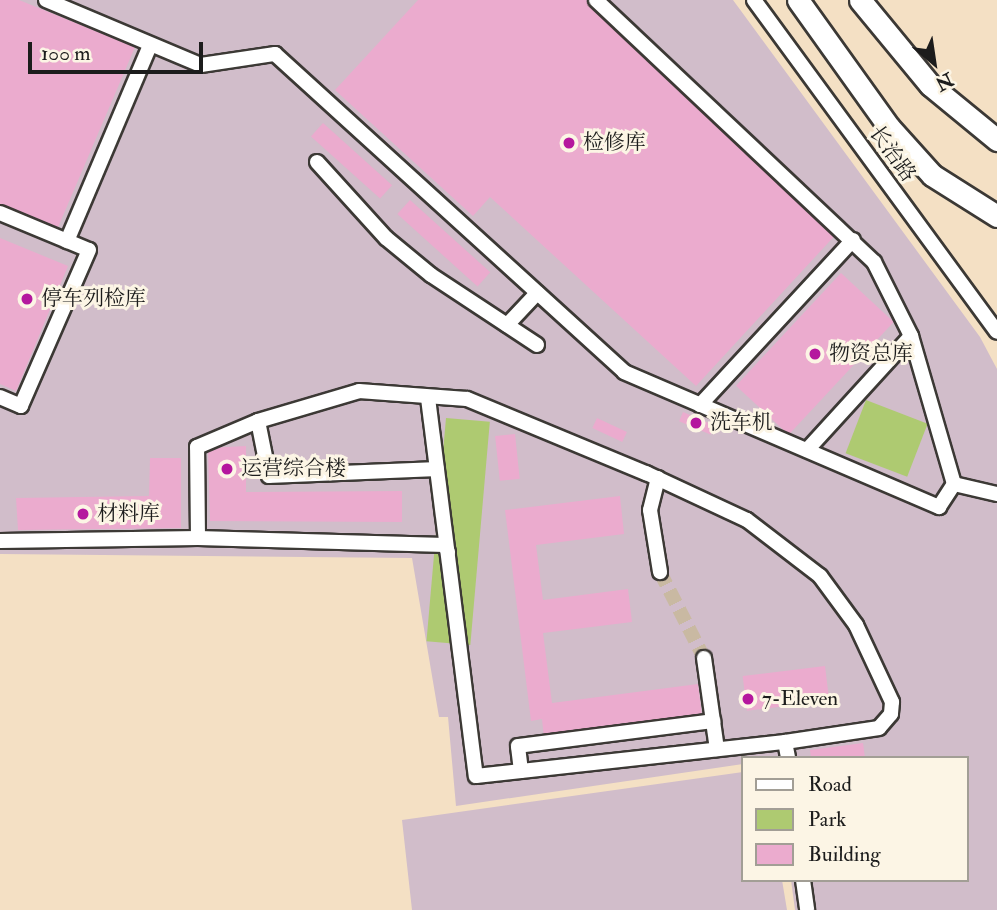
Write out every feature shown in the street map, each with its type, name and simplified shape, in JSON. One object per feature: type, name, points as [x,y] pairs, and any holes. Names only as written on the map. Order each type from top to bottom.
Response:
[{"type":"highway","points":[[798,0],[889,127],[932,175],[997,216]]},
{"type":"highway","points":[[863,6],[930,85],[997,139]]},
{"type":"street","points":[[46,0],[201,65],[275,54],[624,372],[940,507],[954,484],[911,336],[874,262],[596,0]]},
{"type":"street","name":"长治路","points":[[754,0],[997,332]]},
{"type":"street","points":[[67,241],[150,45]]},
{"type":"street","points":[[317,162],[386,238],[431,275],[537,345]]},
{"type":"street","points":[[0,213],[89,250],[21,406],[0,397]]},
{"type":"street","points":[[700,405],[853,240]]},
{"type":"street","points":[[507,325],[537,293]]},
{"type":"street","points":[[807,450],[911,336]]},
{"type":"street","points":[[198,538],[197,447],[258,421],[359,391],[467,399],[658,478],[747,520],[820,576],[856,625],[885,681],[891,714],[879,728],[785,742],[476,776],[428,398]]},
{"type":"street","points":[[258,421],[269,476],[437,469]]},
{"type":"street","points":[[658,478],[650,510],[660,572]]},
{"type":"street","points":[[954,484],[997,494]]},
{"type":"street","points":[[0,541],[198,538],[444,545],[447,552]]},
{"type":"street","points":[[705,658],[717,749]]},
{"type":"street","points":[[522,771],[519,746],[713,721]]},
{"type":"street","points":[[785,742],[788,756]]},
{"type":"street","points":[[803,882],[807,910]]},
{"type":"shaded area","points":[[0,0],[733,0],[980,337],[997,369],[997,910],[795,910],[791,882],[969,882],[969,756],[741,756],[741,764],[456,806],[448,717],[439,717],[412,558],[0,554]]},
{"type":"shaded area","points":[[741,772],[741,882],[782,882],[787,910],[412,910],[402,820]]},
{"type":"green space","points":[[866,400],[928,424],[907,477],[846,453]]},
{"type":"green space","points":[[446,418],[490,422],[470,645],[426,641]]},
{"type":"building","points":[[0,0],[19,0],[135,47],[56,232],[0,209]]},
{"type":"building","name":"检修库","points":[[418,0],[589,0],[840,230],[696,386],[490,197],[473,216],[335,90]]},
{"type":"building","points":[[323,123],[392,185],[380,199],[311,136]]},
{"type":"building","points":[[410,200],[490,272],[478,286],[397,214]]},
{"type":"building","name":"停车列检库","points":[[0,238],[68,266],[16,391],[0,384]]},
{"type":"building","name":"物资总库","points":[[841,273],[894,322],[789,435],[736,386]]},
{"type":"building","name":"洗车机","points":[[683,412],[714,425],[710,434],[679,421]]},
{"type":"building","points":[[597,418],[627,432],[622,442],[592,428]]},
{"type":"building","points":[[515,434],[520,479],[500,481],[495,436]]},
{"type":"building","name":"运营综合楼","points":[[246,446],[246,492],[402,491],[402,522],[210,521],[208,448]]},
{"type":"building","name":"材料库","points":[[150,458],[181,458],[181,528],[18,530],[16,498],[149,496]]},
{"type":"building","points":[[620,496],[624,534],[536,545],[543,600],[628,589],[632,622],[543,633],[552,703],[698,684],[702,717],[544,738],[542,719],[531,721],[505,510]]},
{"type":"building","points":[[825,666],[829,701],[747,711],[743,676]]},
{"type":"building","points":[[863,743],[865,756],[811,756],[810,750]]},
{"type":"tunnel","points":[[660,572],[704,658]]},
{"type":"place","name":"检修库","points":[[569,143]]},
{"type":"place","name":"停车列检库","points":[[27,299]]},
{"type":"place","name":"物资总库","points":[[815,354]]},
{"type":"place","name":"洗车机","points":[[696,423]]},
{"type":"place","name":"运营综合楼","points":[[227,469]]},
{"type":"place","name":"材料库","points":[[83,514]]},
{"type":"place","name":"7-Eleven","points":[[748,699]]}]
